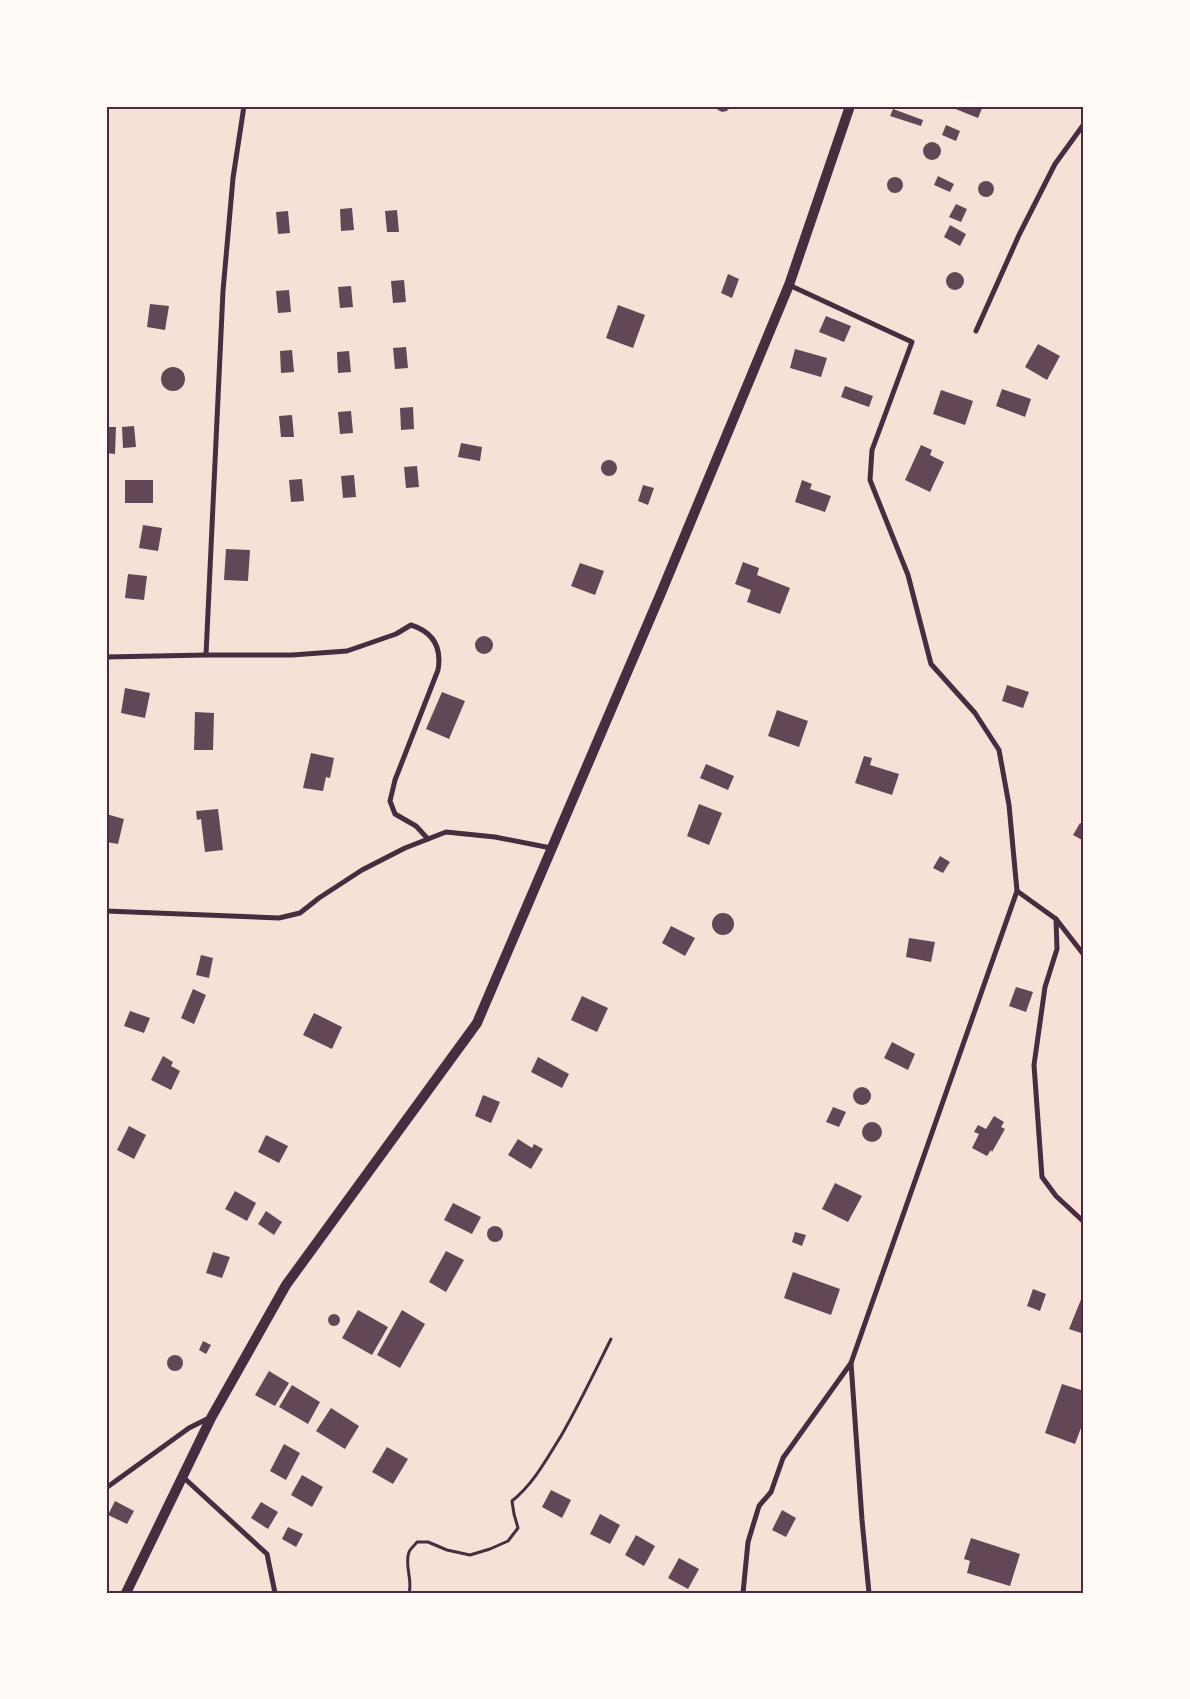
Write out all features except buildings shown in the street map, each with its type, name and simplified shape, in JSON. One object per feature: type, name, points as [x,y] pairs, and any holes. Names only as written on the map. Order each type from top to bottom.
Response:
[{"type":"main road","points":[[126,1593],[211,1418],[286,1285],[477,1023],[789,285],[850,106]]},
{"type":"street","points":[[206,655],[223,291],[233,178],[244,106]]},
{"type":"street","points":[[976,330],[1055,164],[1084,124]]},
{"type":"street","points":[[743,1593],[748,1542],[759,1506],[771,1492],[783,1458],[851,1363],[1017,891],[1009,805],[999,750],[975,713],[930,664],[908,575],[870,480],[872,450],[912,342],[789,285]]},
{"type":"street","points":[[106,657],[292,655],[347,651],[380,640],[411,625],[422,628],[429,634],[437,646],[440,658],[438,670],[395,780],[390,801],[395,814],[416,826],[428,840]]},
{"type":"street","points":[[107,911],[279,918],[300,913],[362,870],[405,848],[446,832],[495,837],[552,848]]},
{"type":"street","points":[[1017,891],[1056,919],[1084,955]]},
{"type":"street","points":[[1056,919],[1057,949],[1045,987],[1034,1064],[1042,1177],[1056,1196],[1084,1222]]},
{"type":"street","points":[[851,1363],[869,1593]]},
{"type":"street","points":[[106,1488],[189,1428],[211,1418]]},
{"type":"street","points":[[182,1476],[267,1554],[275,1593]]},
{"type":"path","points":[[409,1593],[411,1588],[407,1567],[409,1551],[417,1542],[428,1542],[447,1550],[470,1555],[490,1549],[508,1540],[518,1528],[512,1501],[526,1489],[549,1456],[569,1423],[611,1339]]}]
